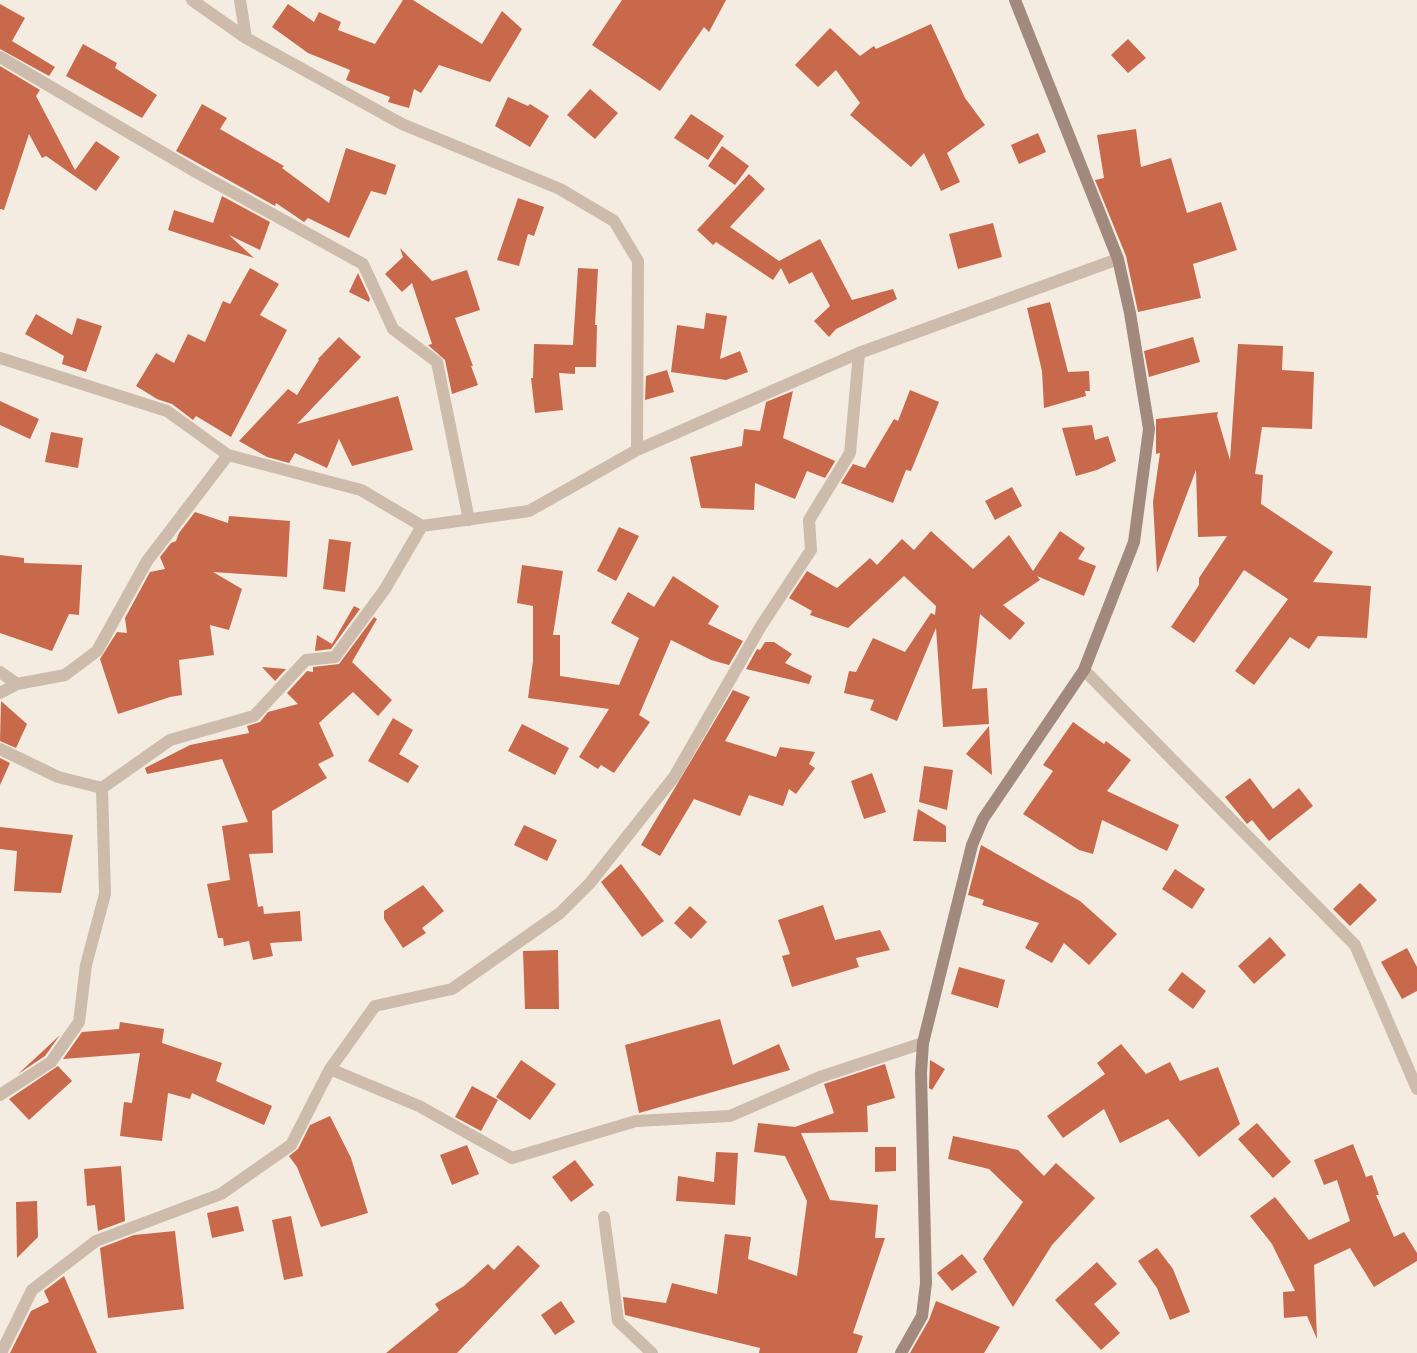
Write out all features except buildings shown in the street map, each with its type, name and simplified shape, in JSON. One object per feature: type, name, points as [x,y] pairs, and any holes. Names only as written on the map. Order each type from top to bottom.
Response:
[{"type":"main road","points":[[901,1353],[922,1316],[926,1284],[923,1043],[972,845],[983,819],[1084,670],[1134,542],[1149,429],[1130,313],[1118,259],[1015,0]]},
{"type":"street","points":[[192,0],[246,38],[402,124],[560,189],[614,221],[638,261],[637,450]]},
{"type":"street","points":[[240,0],[246,38]]},
{"type":"street","points":[[0,57],[196,172],[363,264],[392,329],[437,362],[468,520]]},
{"type":"street","points":[[0,358],[167,411],[228,455],[361,490],[422,526],[529,511],[637,450],[858,353],[1118,259]]},
{"type":"street","points":[[1,1353],[32,1290],[96,1241],[221,1194],[291,1145],[330,1069],[375,1006],[452,988],[560,913],[590,883],[674,777],[761,626],[811,550],[808,520],[850,453],[858,353]]},
{"type":"street","points":[[0,693],[17,684],[65,675],[97,651],[147,561],[228,455]]},
{"type":"street","points":[[0,749],[58,777],[102,788],[170,740],[254,716],[306,660],[335,657],[385,589],[422,526]]},
{"type":"street","points":[[1084,670],[1355,945],[1417,1089]]},
{"type":"street","points":[[0,672],[17,684]]},
{"type":"street","points":[[0,1094],[51,1062],[79,1022],[86,966],[105,894],[102,788]]},
{"type":"street","points":[[330,1069],[418,1106],[512,1158],[636,1121],[730,1116],[820,1077],[923,1043]]},
{"type":"street","points":[[604,1216],[618,1321],[652,1353]]}]
